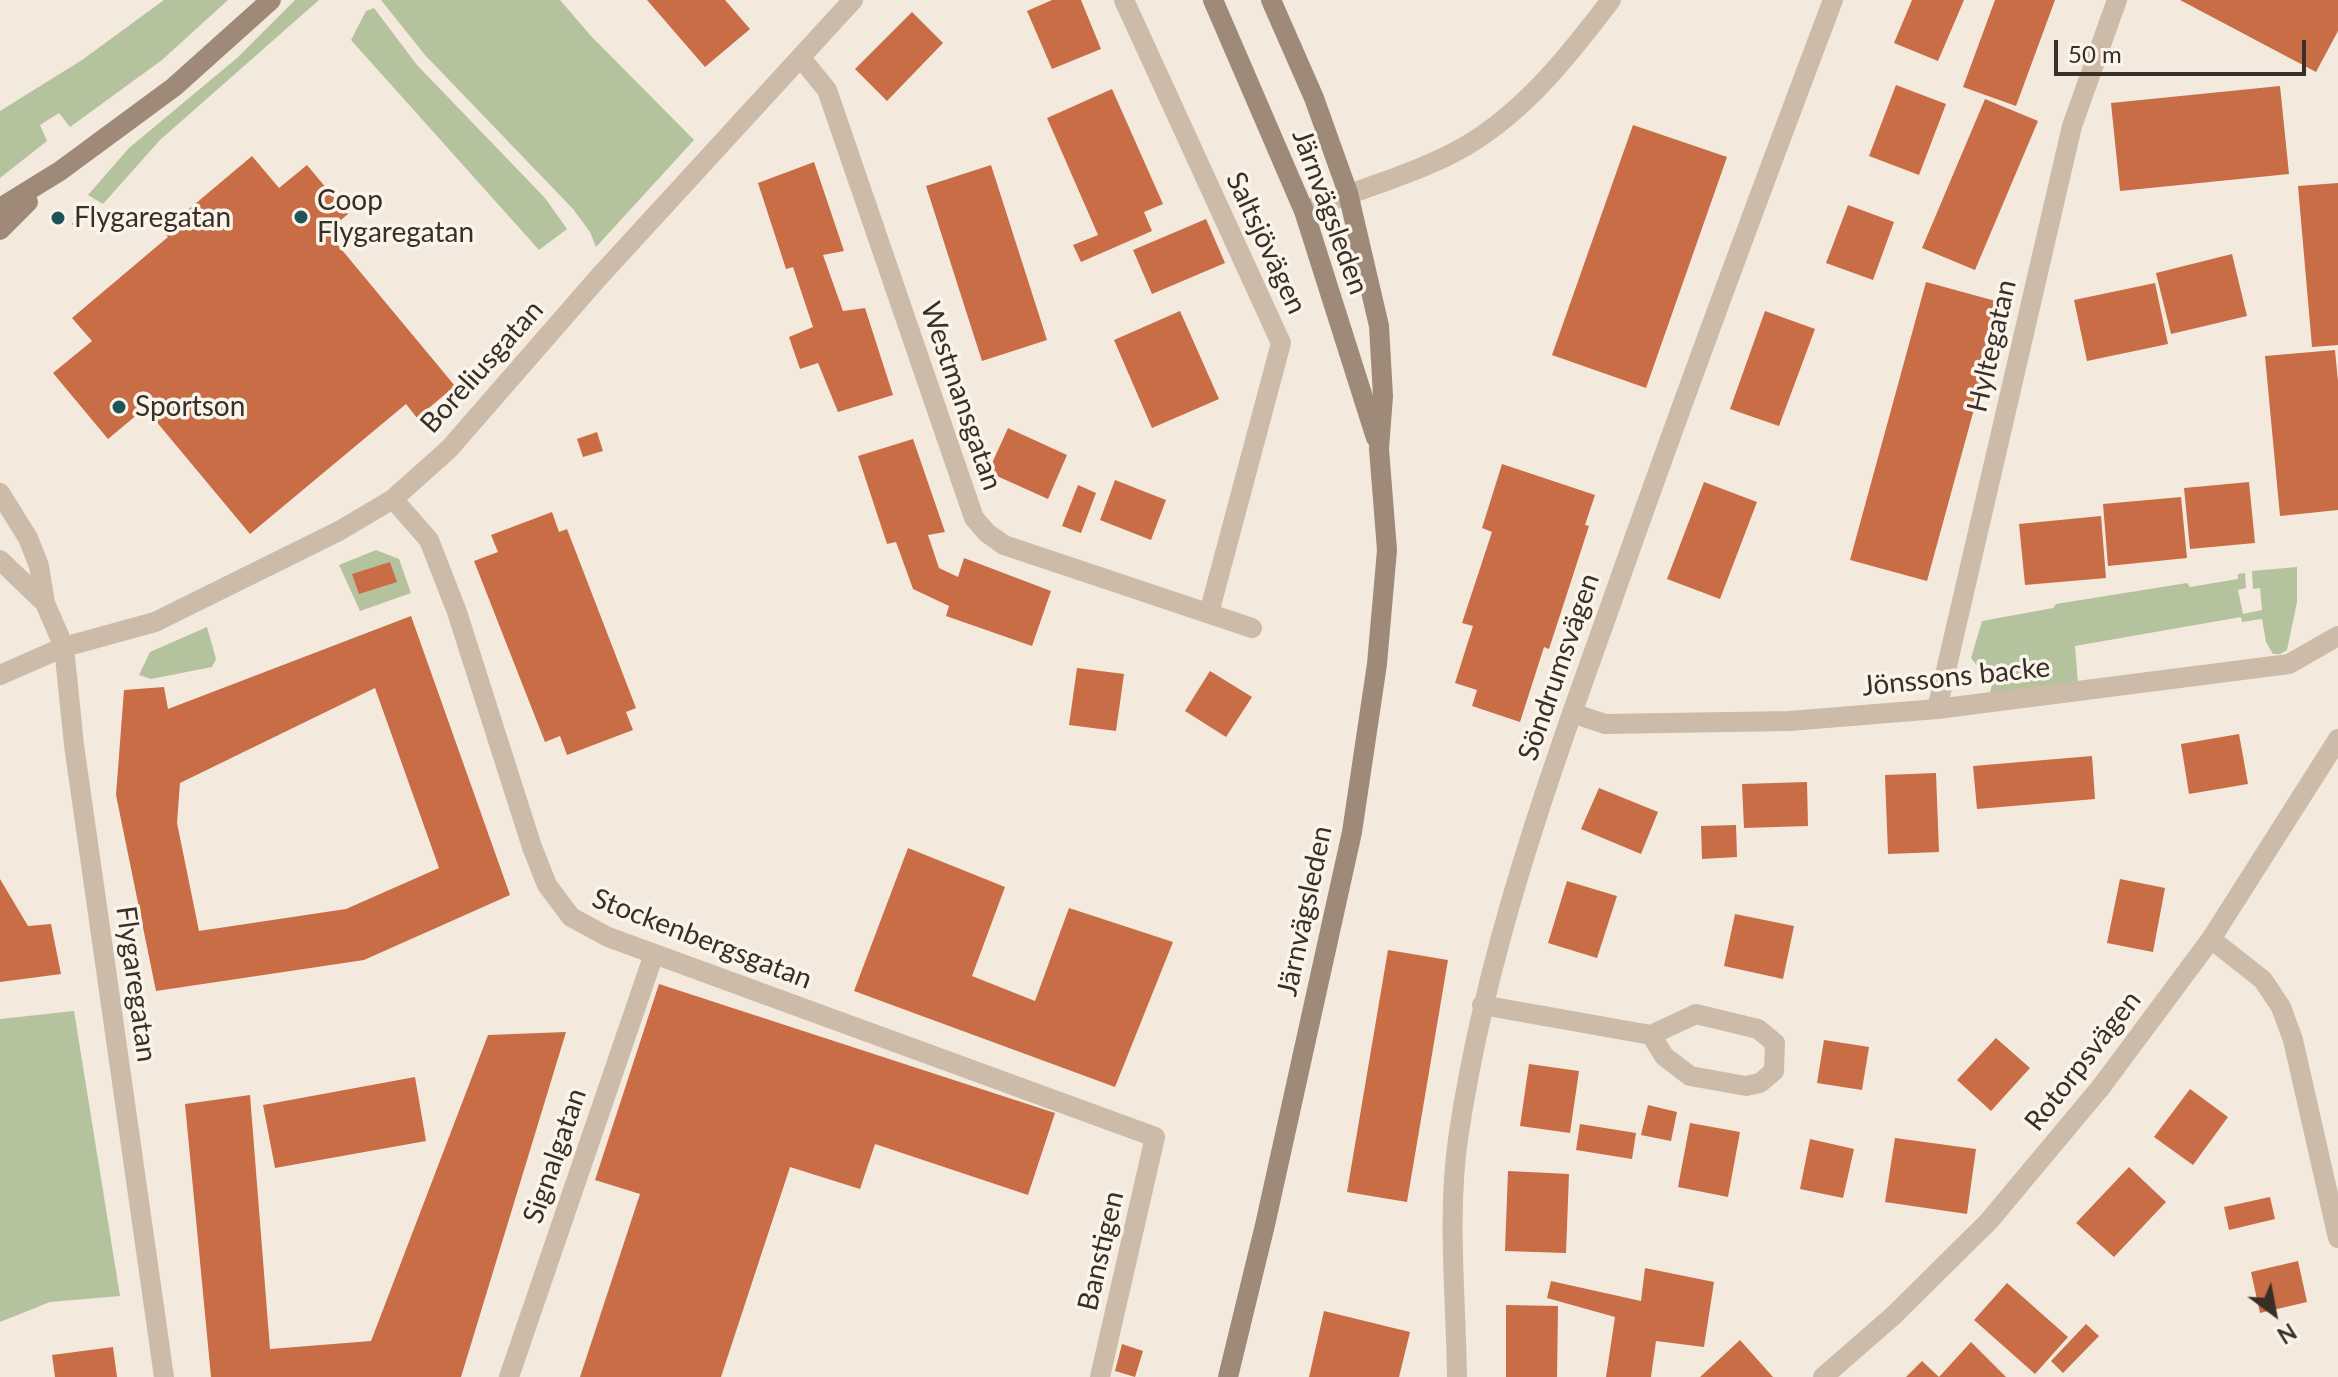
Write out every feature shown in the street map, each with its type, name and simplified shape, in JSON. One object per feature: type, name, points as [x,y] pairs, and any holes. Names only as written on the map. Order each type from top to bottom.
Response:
[{"type":"main road","points":[[0,208],[60,171],[174,87],[271,0]]},
{"type":"main road","name":"Järnvägsleden","points":[[1213,0],[1304,211],[1379,449]]},
{"type":"main road","name":"Järnvägsleden","points":[[1228,1377],[1352,832],[1377,664],[1387,550],[1379,449],[1383,396],[1379,326],[1348,193],[1314,98],[1271,0]]},
{"type":"main road","points":[[0,230],[60,171]]},
{"type":"street","name":"Boreliusgatan","points":[[0,675],[64,647],[155,622],[339,531],[393,499],[449,449],[598,278],[853,0]]},
{"type":"street","name":"Saltsjövägen","points":[[1124,0],[1281,343],[1209,613]]},
{"type":"street","points":[[1304,211],[1454,153],[1487,132],[1565,61],[1611,0]]},
{"type":"street","name":"Söndrumsvägen","points":[[1457,1377],[1454,1227],[1458,1142],[1482,1005],[1515,883],[1572,713],[1732,264],[1833,0]]},
{"type":"street","name":"Hyltegatan","points":[[1937,709],[2072,126],[2117,0]]},
{"type":"street","name":"Westmansgatan","points":[[801,58],[827,90],[974,518],[987,533],[1004,545],[1252,628]]},
{"type":"street","name":"Flygaregatan","points":[[0,493],[28,538],[39,566],[45,603],[64,647],[74,745],[164,1377]]},
{"type":"street","name":"Stockenbergsgatan","points":[[393,499],[429,540],[457,612],[532,847],[547,885],[578,923],[654,954],[1155,1137]]},
{"type":"street","name":"Flygaregatan","points":[[0,560],[45,603]]},
{"type":"street","name":"Jönssons backe","points":[[1572,713],[1605,724],[1790,721],[1937,709],[2289,664],[2338,636]]},
{"type":"street","name":"Rotorpsvägen","points":[[1823,1377],[1893,1316],[1989,1221],[2101,1087],[2211,939],[2338,739]]},
{"type":"street","points":[[2211,939],[2263,980],[2281,1007],[2293,1040],[2338,1238]]},
{"type":"street","name":"Signalgatan","points":[[509,1377],[654,954]]},
{"type":"street","points":[[1482,1005],[1651,1035],[1696,1014],[1758,1029],[1775,1043],[1774,1071],[1760,1083],[1746,1086],[1690,1076],[1664,1056],[1651,1035]]},
{"type":"street","name":"Banstigen","points":[[1100,1377],[1155,1137]]},
{"type":"green space","points":[[164,0],[228,0],[162,60],[70,127],[59,113],[40,125],[47,141],[0,178],[0,111],[82,60]]},
{"type":"green space","points":[[295,0],[319,0],[160,140],[103,204],[88,195],[129,148],[237,58]]},
{"type":"green space","points":[[381,0],[560,0],[591,36],[694,140],[596,247],[590,232],[573,209],[425,55]]},
{"type":"green space","points":[[374,8],[417,65],[545,198],[567,229],[539,250],[351,40],[366,11]]},
{"type":"green space","points":[[376,550],[399,559],[411,593],[360,611],[339,565]]},
{"type":"green space","points":[[2297,567],[2297,602],[2287,650],[2280,654],[2273,654],[2266,642],[2262,619],[2242,622],[2241,617],[2075,646],[2078,684],[1990,693],[1992,685],[1971,658],[1982,621],[2053,608],[2056,604],[2187,583],[2190,587],[2238,579],[2238,574],[2245,573],[2246,588],[2238,590],[2243,614],[2262,610],[2260,588],[2253,589],[2252,571]]},
{"type":"green space","points":[[207,627],[216,659],[212,667],[151,679],[139,675],[150,652]]},
{"type":"green space","points":[[74,1011],[120,1296],[50,1302],[0,1322],[0,1019]]},
{"type":"building","points":[[647,0],[725,0],[750,29],[705,67]]},
{"type":"building","points":[[1052,0],[1081,0],[1101,49],[1052,69],[1027,11]]},
{"type":"building","points":[[1912,0],[1964,0],[1938,61],[1894,43]]},
{"type":"building","points":[[1995,0],[2055,0],[2016,106],[1963,87]]},
{"type":"building","points":[[2180,0],[2338,0],[2338,31],[2316,72]]},
{"type":"building","points":[[912,12],[943,43],[887,101],[855,69]]},
{"type":"building","points":[[1896,85],[1946,104],[1919,175],[1869,156]]},
{"type":"building","points":[[2280,86],[2289,174],[2120,191],[2111,103]]},
{"type":"building","points":[[1112,89],[1163,204],[1144,212],[1152,231],[1081,262],[1073,245],[1098,235],[1047,118]]},
{"type":"building","points":[[1985,99],[2038,121],[1975,270],[1922,248]]},
{"type":"building","points":[[1633,125],[1727,157],[1646,388],[1552,355]]},
{"type":"building","points":[[252,156],[279,188],[307,165],[348,214],[327,232],[455,386],[417,418],[406,404],[250,534],[145,408],[108,439],[53,373],[92,341],[72,318],[168,237],[163,231]]},
{"type":"building","points":[[814,162],[844,251],[823,255],[843,311],[865,308],[893,395],[838,412],[818,363],[800,369],[789,337],[813,327],[793,267],[786,269],[758,183]]},
{"type":"building","points":[[991,165],[1047,340],[982,361],[926,186]]},
{"type":"building","points":[[2338,183],[2338,345],[2312,347],[2298,186]]},
{"type":"building","points":[[1848,205],[1894,222],[1873,280],[1826,263]]},
{"type":"building","points":[[83,211],[87,215],[77,228],[72,224]]},
{"type":"building","points":[[1206,219],[1225,263],[1152,294],[1133,250]]},
{"type":"building","points":[[2232,254],[2247,316],[2171,334],[2156,273]]},
{"type":"building","points":[[1926,282],[2003,303],[1927,581],[1850,560]]},
{"type":"building","points":[[2155,283],[2168,344],[2087,361],[2074,300]]},
{"type":"building","points":[[1180,311],[1219,399],[1152,428],[1114,340]]},
{"type":"building","points":[[1765,311],[1815,329],[1779,426],[1730,409]]},
{"type":"building","points":[[2335,350],[2338,510],[2280,516],[2265,356]]},
{"type":"building","points":[[1008,428],[1067,455],[1048,499],[988,472]]},
{"type":"building","points":[[597,432],[603,451],[583,457],[577,439]]},
{"type":"building","points":[[913,439],[945,532],[928,535],[939,568],[958,577],[964,558],[1051,591],[1032,646],[946,616],[949,606],[913,589],[896,542],[887,544],[858,456]]},
{"type":"building","points":[[1502,464],[1595,495],[1585,525],[1589,526],[1549,649],[1544,647],[1520,722],[1472,706],[1477,690],[1455,683],[1473,626],[1462,623],[1492,532],[1482,528]]},
{"type":"building","points":[[1115,480],[1166,500],[1151,540],[1100,520]]},
{"type":"building","points":[[1704,482],[1757,502],[1720,599],[1667,579]]},
{"type":"building","points":[[2249,482],[2255,543],[2190,549],[2184,488]]},
{"type":"building","points":[[1078,485],[1096,493],[1081,533],[1062,526]]},
{"type":"building","points":[[2181,497],[2187,558],[2108,566],[2103,504]]},
{"type":"building","points":[[552,512],[559,532],[567,529],[636,708],[626,712],[633,730],[567,755],[560,736],[545,742],[474,561],[498,552],[491,535]]},
{"type":"building","points":[[2101,516],[2106,578],[2025,585],[2019,524]]},
{"type":"building","points":[[390,562],[397,582],[359,594],[352,574]]},
{"type":"building","points":[[411,616],[510,895],[364,960],[156,991],[116,795],[124,690],[164,687],[168,709]],"holes":[[[375,688],[439,868],[346,909],[199,931],[177,823],[180,783]]]},
{"type":"building","points":[[1077,668],[1124,674],[1116,731],[1069,725]]},
{"type":"building","points":[[1210,671],[1252,697],[1226,737],[1185,711]]},
{"type":"building","points":[[2239,734],[2248,784],[2189,794],[2181,744]]},
{"type":"building","points":[[2092,756],[2095,799],[1977,809],[1973,766]]},
{"type":"building","points":[[1936,773],[1939,852],[1888,854],[1885,775]]},
{"type":"building","points":[[1807,782],[1808,826],[1744,828],[1742,784]]},
{"type":"building","points":[[1599,788],[1658,812],[1641,854],[1581,829]]},
{"type":"building","points":[[1736,825],[1737,857],[1702,859],[1701,826]]},
{"type":"building","points":[[908,848],[1005,887],[972,976],[1035,1001],[1069,908],[1173,942],[1115,1087],[854,991]]},
{"type":"building","points":[[0,879],[28,926],[51,924],[61,974],[0,982]]},
{"type":"building","points":[[2120,879],[2165,888],[2153,952],[2107,943]]},
{"type":"building","points":[[1567,881],[1617,896],[1597,958],[1548,943]]},
{"type":"building","points":[[1735,914],[1794,926],[1783,979],[1724,966]]},
{"type":"building","points":[[1388,950],[1448,960],[1407,1202],[1347,1192]]},
{"type":"building","points":[[659,984],[1055,1113],[1028,1195],[875,1144],[860,1189],[790,1167],[721,1377],[580,1377],[640,1194],[595,1180]]},
{"type":"building","points":[[566,1032],[461,1377],[211,1377],[185,1104],[250,1095],[270,1349],[371,1341],[488,1035]]},
{"type":"building","points":[[1996,1038],[2030,1068],[1991,1111],[1957,1080]]},
{"type":"building","points":[[1824,1040],[1869,1047],[1862,1090],[1817,1083]]},
{"type":"building","points":[[1529,1064],[1579,1071],[1570,1133],[1520,1126]]},
{"type":"building","points":[[415,1077],[426,1141],[275,1168],[263,1105]]},
{"type":"building","points":[[2190,1089],[2228,1117],[2193,1165],[2154,1137]]},
{"type":"building","points":[[1648,1105],[1677,1112],[1671,1141],[1641,1135]]},
{"type":"building","points":[[1690,1123],[1740,1132],[1728,1197],[1678,1187]]},
{"type":"building","points":[[1580,1124],[1636,1133],[1632,1159],[1576,1150]]},
{"type":"building","points":[[1895,1138],[1976,1149],[1967,1214],[1885,1202]]},
{"type":"building","points":[[1810,1139],[1854,1149],[1843,1198],[1800,1189]]},
{"type":"building","points":[[2129,1167],[2166,1202],[2114,1257],[2076,1223]]},
{"type":"building","points":[[1508,1171],[1569,1174],[1566,1253],[1505,1251]]},
{"type":"building","points":[[2270,1197],[2275,1219],[2229,1230],[2224,1207]]},
{"type":"building","points":[[2298,1261],[2307,1302],[2260,1313],[2251,1272]]},
{"type":"building","points":[[1645,1268],[1714,1282],[1704,1347],[1656,1341],[1651,1377],[1606,1377],[1615,1317],[1547,1298],[1551,1281],[1641,1301]]},
{"type":"building","points":[[2007,1283],[2068,1337],[2035,1374],[1974,1320]]},
{"type":"building","points":[[1506,1305],[1558,1306],[1557,1377],[1506,1377]]},
{"type":"building","points":[[1324,1311],[1410,1332],[1399,1377],[1309,1377]]},
{"type":"building","points":[[2086,1324],[2099,1336],[2063,1373],[2051,1361]]},
{"type":"building","points":[[1740,1340],[1773,1377],[1700,1377]]},
{"type":"building","points":[[1971,1342],[2006,1377],[1939,1377]]},
{"type":"building","points":[[1122,1344],[1143,1351],[1135,1377],[1115,1371]]},
{"type":"building","points":[[113,1347],[117,1377],[55,1377],[52,1355]]},
{"type":"building","points":[[1922,1361],[1939,1377],[1906,1377]]},
{"type":"place","name":"Coop Flygaregatan","points":[[301,217]]},
{"type":"place","name":"Flygaregatan","points":[[58,218]]},
{"type":"place","name":"Sportson","points":[[119,407]]}]
